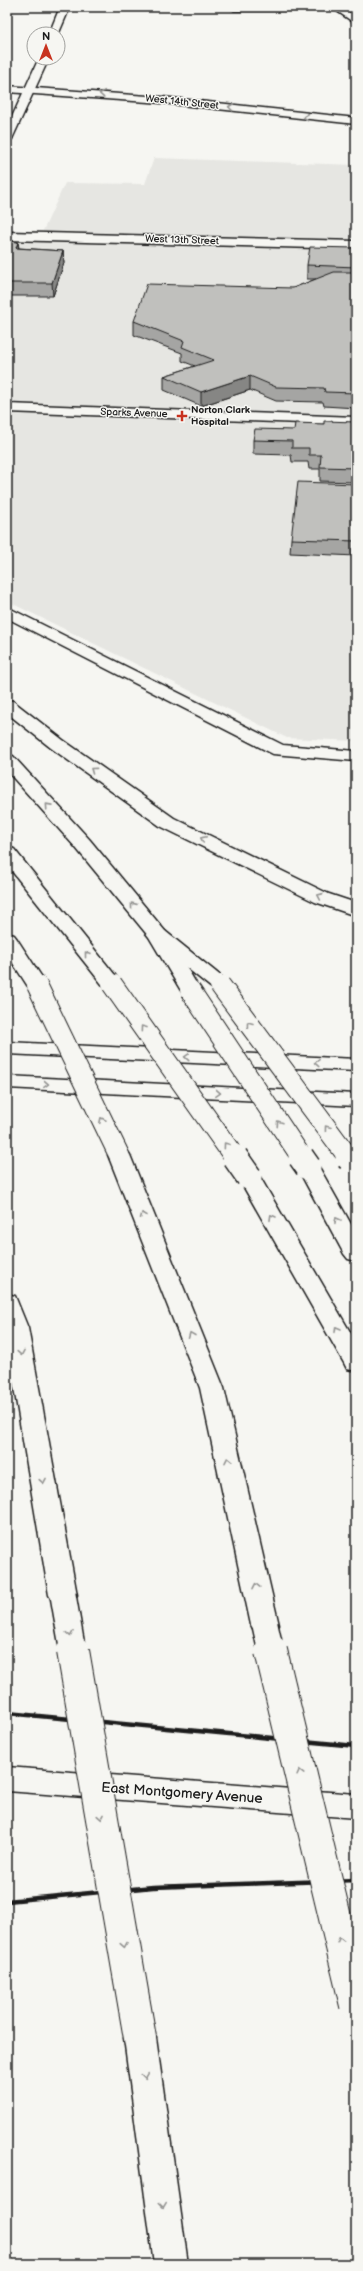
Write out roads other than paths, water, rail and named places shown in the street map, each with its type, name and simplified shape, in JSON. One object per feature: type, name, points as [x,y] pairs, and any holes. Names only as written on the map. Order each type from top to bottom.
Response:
[{"type":"main road","points":[[57,26],[64,7]]},
{"type":"main road","points":[[234,7],[316,7]]},
{"type":"main road","points":[[336,7],[356,21]]},
{"type":"main road","points":[[7,139],[31,90],[32,82],[40,66]]},
{"type":"main road","name":"West 14th Street","points":[[7,89],[170,100],[356,121]]},
{"type":"main road","name":"West 14th Street","points":[[7,100],[112,105],[255,121]]},
{"type":"main road","points":[[329,129],[356,131]]},
{"type":"main road","name":"West 13th Street","points":[[7,236],[356,245]]},
{"type":"main road","name":"Sparks Avenue","points":[[7,408],[356,421]]},
{"type":"main road","points":[[7,612],[279,750],[356,756]]},
{"type":"main road","points":[[7,705],[74,757],[168,822],[322,898],[356,910]]},
{"type":"main road","points":[[7,760],[82,844],[158,935],[190,990],[308,1167],[356,1254]]},
{"type":"main road","points":[[7,853],[112,984],[249,1177],[356,1363]]},
{"type":"main road","points":[[158,935],[220,986],[353,1164]]},
{"type":"main road","points":[[7,938],[37,985],[119,1155],[212,1388],[265,1624],[356,2005]]},
{"type":"main road","points":[[7,1048],[356,1065]]},
{"type":"main road","points":[[7,1082],[356,1100]]},
{"type":"main road","points":[[7,1302],[16,1328],[140,2038],[171,2264]]},
{"type":"main road","name":"East Montgomery Avenue","points":[[7,1779],[356,1806]]},
{"type":"railway","points":[[7,1713],[356,1746]]},
{"type":"railway","points":[[7,1901],[153,1887],[356,1880]]},
{"type":"place","name":"Norton Clark Hospital","points":[[182,416]]}]
